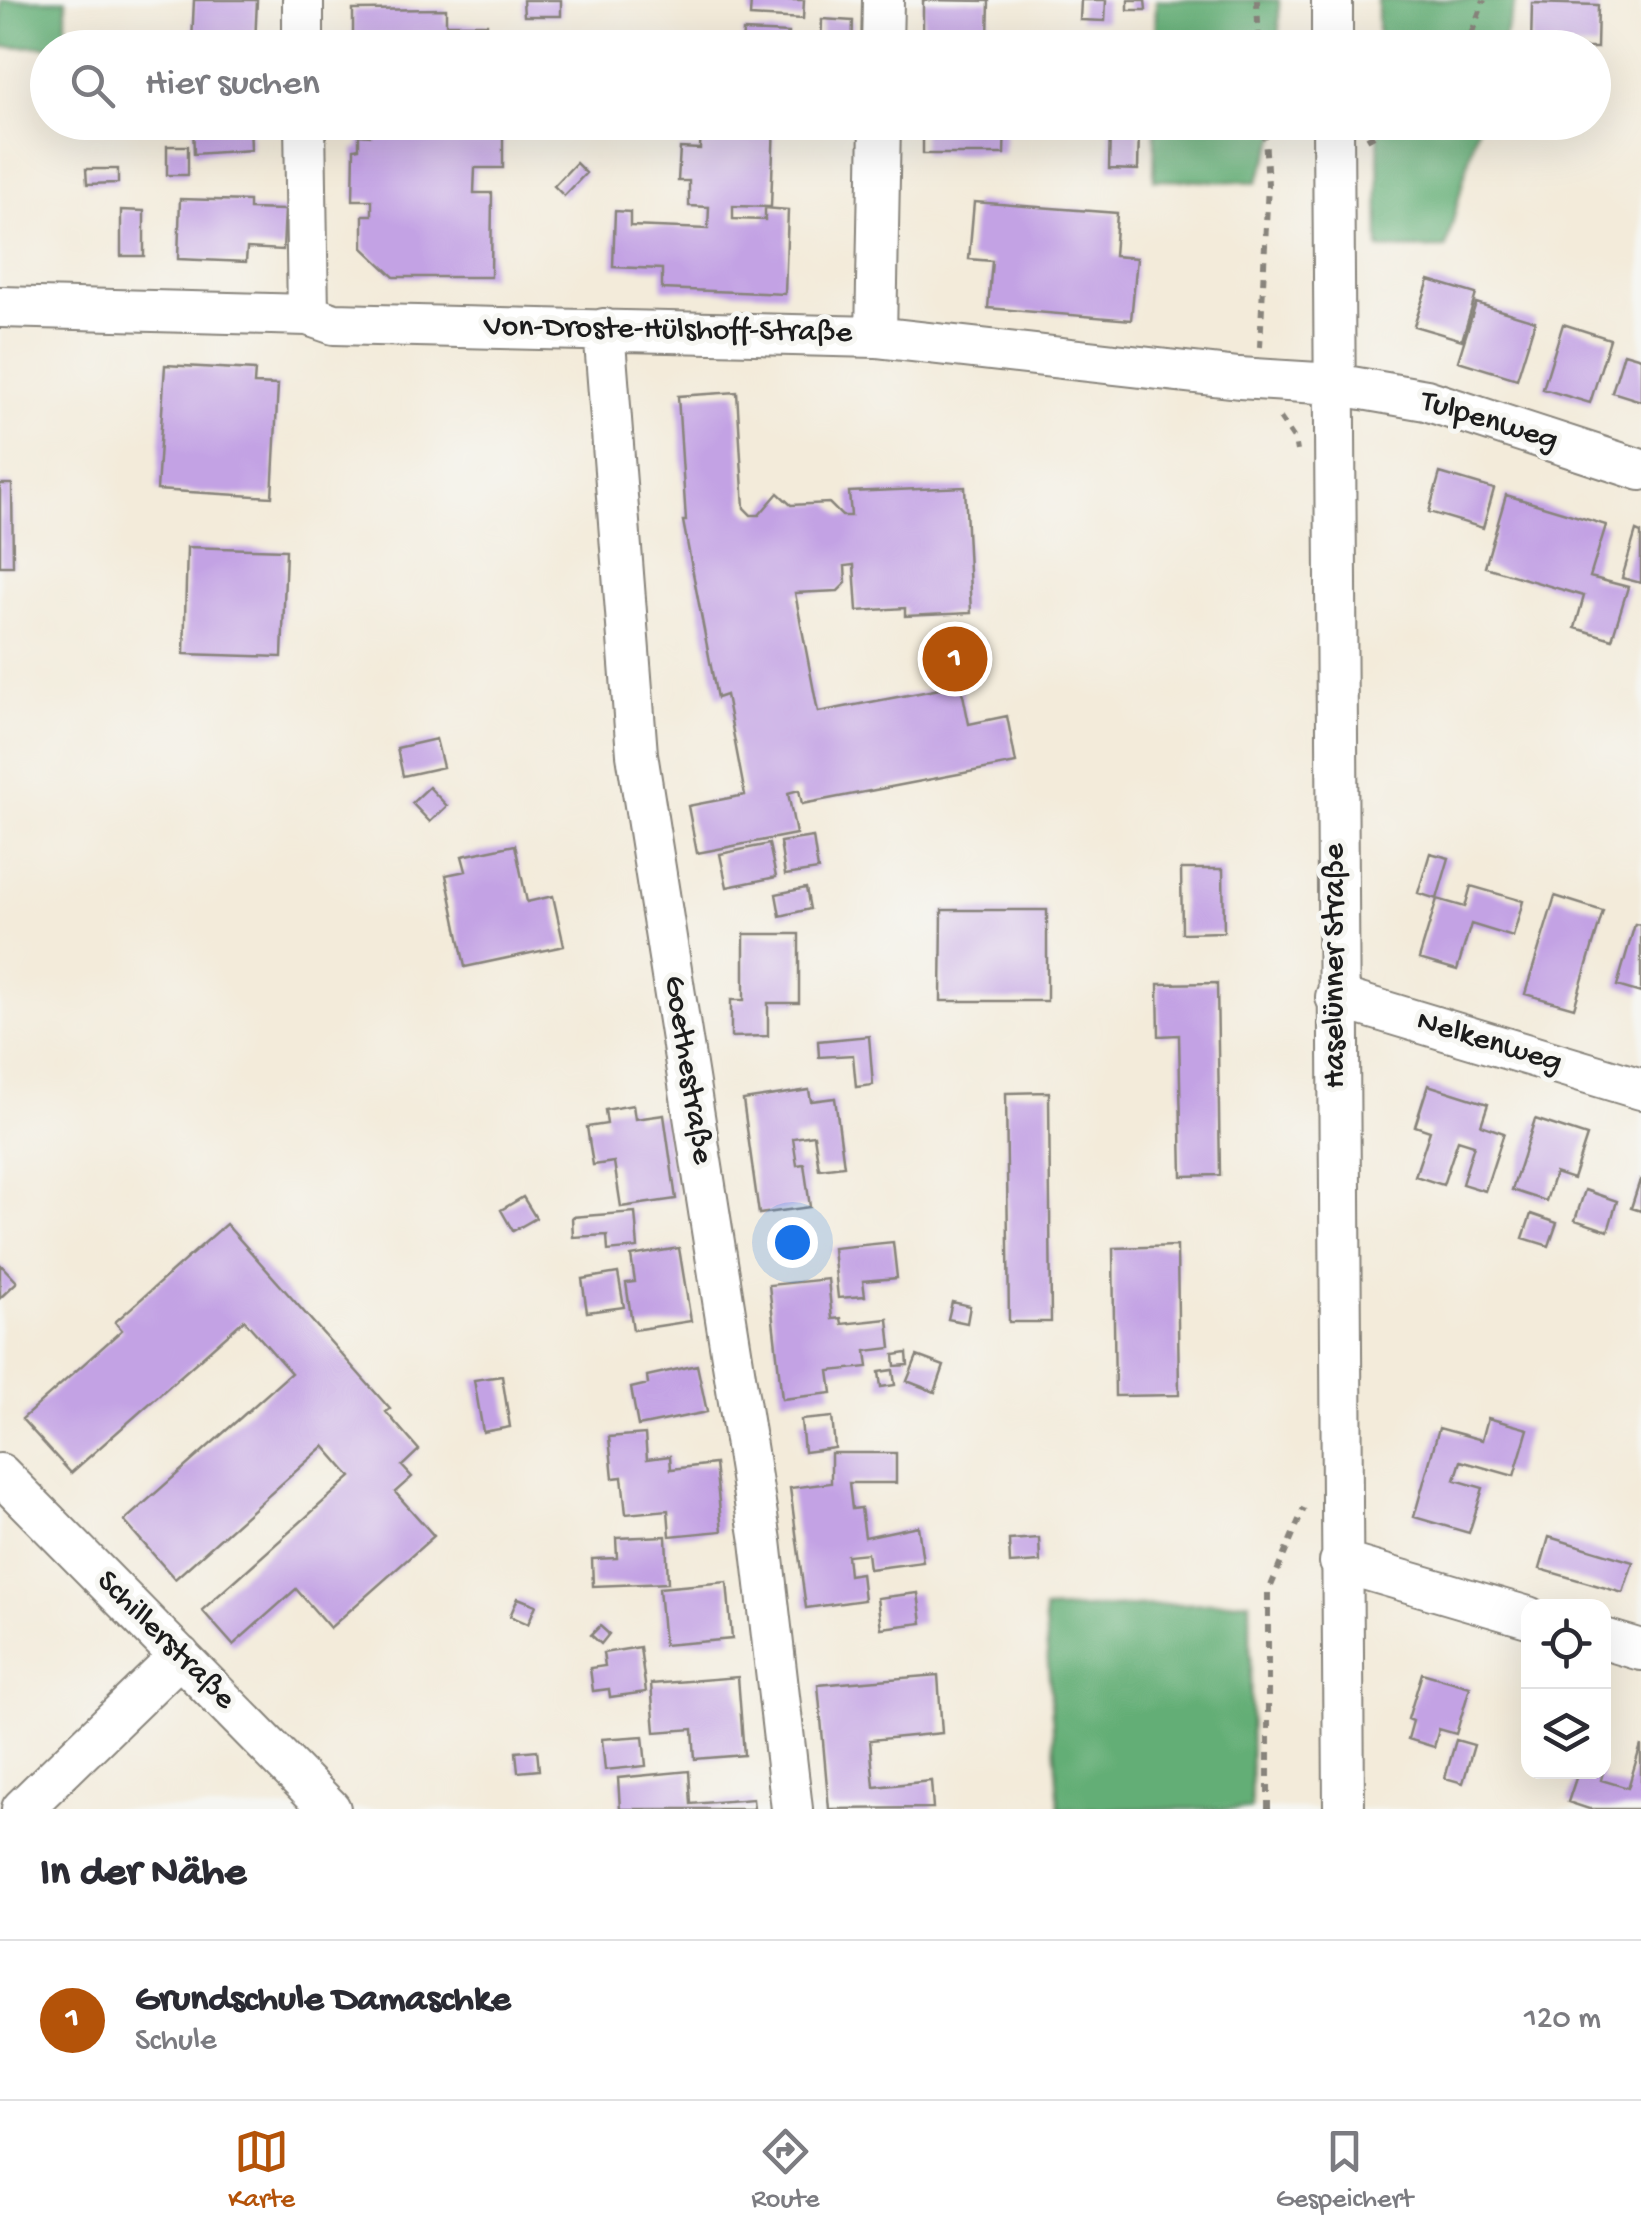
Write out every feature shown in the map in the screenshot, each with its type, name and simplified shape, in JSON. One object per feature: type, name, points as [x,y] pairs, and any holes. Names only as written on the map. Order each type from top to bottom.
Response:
[{"type":"street","points":[[302,0],[303,30]]},
{"type":"street","points":[[882,30],[883,0]]},
{"type":"street","points":[[1332,0],[1332,30]]},
{"type":"street","points":[[304,140],[308,315]]},
{"type":"street","points":[[876,337],[880,140]]},
{"type":"street","name":"Haselünner Straße","points":[[1344,1809],[1334,384],[1347,140]]},
{"type":"street","name":"Von-Droste-Hülshoff-Straße","points":[[0,307],[308,315],[334,324],[876,337],[1239,378],[1334,384]]},
{"type":"street","name":"Goethestraße","points":[[604,329],[637,754],[762,1542],[792,1809]]},
{"type":"street","name":"Tulpenweg","points":[[1334,384],[1426,400],[1641,470]]},
{"type":"street","name":"Nelkenweg","points":[[1336,997],[1641,1088]]},
{"type":"street","name":"Schillerstraße","points":[[0,1474],[330,1809]]},
{"type":"street","points":[[1340,1562],[1521,1615]]},
{"type":"street","points":[[1611,1641],[1641,1650]]},
{"type":"street","points":[[22,1809],[180,1656]]},
{"type":"path","points":[[1257,0],[1259,30]]},
{"type":"path","points":[[1473,30],[1484,0]]},
{"type":"path","points":[[1260,341],[1268,184],[1265,140]]},
{"type":"path","points":[[1270,412],[1282,420],[1295,440],[1299,469]]},
{"type":"path","points":[[1268,1809],[1268,1593],[1305,1506]]},
{"type":"green space","points":[[1,0],[66,0],[66,30],[30,30],[30,47],[2,47]]},
{"type":"green space","points":[[1156,0],[1279,0],[1279,30],[1155,30]]},
{"type":"green space","points":[[1378,0],[1516,0],[1506,30],[1378,30]]},
{"type":"green space","points":[[1155,140],[1275,140],[1257,182],[1154,180]]},
{"type":"green space","points":[[1378,140],[1474,140],[1446,248],[1379,249]]},
{"type":"green space","points":[[1250,1601],[1251,1809],[1059,1809],[1044,1610]]},
{"type":"building","points":[[194,0],[257,0],[256,30],[193,30]]},
{"type":"building","points":[[523,0],[561,0],[561,16],[524,16]]},
{"type":"building","points":[[751,0],[804,0],[803,19],[750,16]]},
{"type":"building","points":[[923,0],[989,1],[988,30],[923,30]]},
{"type":"building","points":[[1081,0],[1106,0],[1105,21],[1080,20]]},
{"type":"building","points":[[1128,0],[1145,0],[1146,10],[1128,10]]},
{"type":"building","points":[[1532,3],[1598,5],[1597,30],[1531,30]]},
{"type":"building","points":[[446,9],[446,24],[487,24],[487,30],[353,30],[353,10]]},
{"type":"building","points":[[822,19],[853,21],[853,30],[822,30]]},
{"type":"building","points":[[194,140],[251,140],[251,150],[194,154]]},
{"type":"building","points":[[359,140],[503,140],[503,168],[475,168],[474,193],[492,193],[491,277],[394,277],[363,248],[363,215],[372,215],[372,200],[353,200],[354,149],[359,148]]},
{"type":"building","points":[[700,140],[773,140],[771,207],[733,206],[733,219],[765,220],[765,208],[788,210],[785,294],[662,289],[662,269],[613,267],[615,211],[630,212],[630,226],[708,229],[709,207],[689,206],[689,181],[678,181],[680,148],[700,149]]},
{"type":"building","points":[[923,140],[1004,140],[1004,154],[923,154]]},
{"type":"building","points":[[1110,140],[1139,140],[1138,170],[1109,169]]},
{"type":"building","points":[[167,146],[188,146],[188,175],[167,175]]},
{"type":"building","points":[[576,163],[586,173],[564,196],[554,186]]},
{"type":"building","points":[[86,169],[118,169],[118,183],[87,184]]},
{"type":"building","points":[[180,199],[249,201],[249,209],[285,210],[283,250],[247,248],[246,262],[178,259]]},
{"type":"building","points":[[974,202],[1117,213],[1114,256],[1137,258],[1131,320],[988,308],[992,261],[969,259]]},
{"type":"building","points":[[121,210],[144,211],[144,256],[121,256]]},
{"type":"building","points":[[1429,280],[1476,294],[1462,340],[1414,326]]},
{"type":"building","points":[[1476,303],[1535,321],[1517,379],[1458,361]]},
{"type":"building","points":[[1563,324],[1610,339],[1590,403],[1543,389]]},
{"type":"building","points":[[1624,353],[1641,358],[1641,401],[1612,392]]},
{"type":"building","points":[[165,365],[255,370],[254,384],[278,385],[272,497],[157,490]]},
{"type":"building","points":[[737,392],[744,508],[751,515],[759,515],[778,493],[791,505],[829,503],[842,516],[851,516],[849,492],[965,487],[971,613],[905,616],[905,608],[857,611],[854,565],[845,566],[846,583],[838,591],[795,593],[818,712],[961,685],[969,724],[1007,716],[1016,763],[802,804],[799,790],[788,793],[796,834],[697,853],[688,806],[745,795],[726,695],[717,698],[683,521],[678,396]]},
{"type":"building","points":[[1440,473],[1494,489],[1483,528],[1429,512]]},
{"type":"building","points":[[0,484],[12,484],[13,566],[0,566]]},
{"type":"building","points":[[1506,495],[1606,525],[1590,577],[1628,587],[1612,639],[1575,628],[1584,596],[1485,567]]},
{"type":"building","points":[[1636,531],[1641,533],[1641,583],[1622,578]]},
{"type":"building","points":[[187,547],[286,550],[282,657],[184,654]]},
{"type":"building","points":[[436,739],[443,767],[403,776],[397,748]]},
{"type":"building","points":[[429,787],[447,806],[430,822],[412,803]]},
{"type":"building","points":[[813,837],[818,870],[785,875],[780,842]]},
{"type":"building","points":[[769,844],[776,877],[727,887],[720,854]]},
{"type":"building","points":[[515,845],[527,902],[553,896],[564,946],[465,967],[446,875],[466,871],[462,856]]},
{"type":"building","points":[[1430,853],[1449,858],[1437,899],[1418,893]]},
{"type":"building","points":[[1181,869],[1223,869],[1224,932],[1182,933]]},
{"type":"building","points":[[1471,886],[1523,901],[1513,937],[1471,924],[1457,970],[1419,959],[1437,899],[1465,907]]},
{"type":"building","points":[[806,888],[810,909],[780,916],[776,894]]},
{"type":"building","points":[[1555,896],[1603,911],[1574,1008],[1525,994]]},
{"type":"building","points":[[942,910],[1047,910],[1047,1001],[941,1001]]},
{"type":"building","points":[[1635,924],[1641,925],[1641,993],[1617,986]]},
{"type":"building","points":[[744,934],[799,934],[799,1003],[768,1003],[768,1036],[731,1037],[731,1000],[744,1000]]},
{"type":"building","points":[[1217,983],[1220,1175],[1182,1176],[1179,1035],[1159,1036],[1158,984]]},
{"type":"building","points":[[869,1036],[873,1085],[856,1087],[853,1055],[819,1057],[818,1041]]},
{"type":"building","points":[[1428,1085],[1488,1104],[1481,1125],[1504,1133],[1485,1191],[1462,1184],[1474,1145],[1458,1140],[1443,1185],[1415,1176],[1430,1131],[1415,1126]]},
{"type":"building","points":[[809,1090],[811,1101],[835,1098],[844,1166],[819,1169],[814,1135],[793,1138],[797,1165],[804,1164],[810,1207],[759,1214],[743,1100]]},
{"type":"building","points":[[1049,1092],[1051,1322],[1009,1322],[1006,1093]]},
{"type":"building","points":[[633,1105],[635,1119],[664,1115],[676,1199],[621,1207],[614,1162],[593,1165],[587,1127],[607,1124],[605,1110]]},
{"type":"building","points":[[1535,1119],[1587,1136],[1573,1179],[1555,1173],[1546,1201],[1512,1190]]},
{"type":"building","points":[[1641,1180],[1641,1211],[1631,1208]]},
{"type":"building","points":[[1585,1190],[1617,1201],[1608,1231],[1575,1220]]},
{"type":"building","points":[[523,1197],[536,1218],[513,1231],[501,1210]]},
{"type":"building","points":[[635,1212],[638,1248],[608,1251],[607,1235],[573,1237],[572,1217]]},
{"type":"building","points":[[1531,1214],[1557,1223],[1549,1246],[1523,1238]]},
{"type":"building","points":[[226,1224],[390,1409],[386,1412],[419,1450],[402,1466],[412,1477],[395,1492],[434,1536],[330,1628],[296,1589],[233,1645],[202,1610],[351,1477],[324,1446],[175,1579],[124,1521],[291,1373],[244,1320],[71,1473],[22,1419],[122,1330],[115,1322]]},
{"type":"building","points":[[893,1242],[897,1278],[863,1281],[865,1296],[838,1298],[833,1248]]},
{"type":"building","points":[[1177,1246],[1179,1395],[1115,1396],[1113,1248]]},
{"type":"building","points":[[679,1248],[691,1321],[633,1330],[626,1283],[635,1282],[631,1256]]},
{"type":"building","points":[[0,1264],[17,1282],[0,1298]]},
{"type":"building","points":[[618,1273],[624,1307],[587,1312],[582,1279]]},
{"type":"building","points":[[828,1279],[832,1319],[841,1318],[842,1324],[888,1319],[891,1348],[866,1351],[868,1367],[829,1371],[832,1393],[782,1399],[769,1285]]},
{"type":"building","points":[[952,1302],[970,1306],[967,1323],[948,1319]]},
{"type":"building","points":[[907,1353],[908,1365],[895,1366],[894,1355]]},
{"type":"building","points":[[917,1356],[944,1366],[935,1392],[907,1381]]},
{"type":"building","points":[[697,1365],[707,1412],[638,1426],[631,1388],[648,1384],[647,1376]]},
{"type":"building","points":[[893,1370],[895,1385],[881,1387],[879,1372]]},
{"type":"building","points":[[502,1376],[510,1427],[483,1432],[474,1380]]},
{"type":"building","points":[[832,1417],[835,1448],[804,1452],[801,1420]]},
{"type":"building","points":[[1488,1418],[1528,1429],[1514,1476],[1461,1461],[1455,1480],[1483,1488],[1469,1533],[1414,1517],[1439,1428],[1482,1440]]},
{"type":"building","points":[[645,1434],[647,1459],[670,1456],[671,1469],[715,1464],[722,1531],[670,1536],[668,1510],[626,1514],[622,1477],[613,1478],[609,1437]]},
{"type":"building","points":[[831,1453],[896,1453],[896,1483],[849,1483],[852,1509],[861,1508],[865,1537],[918,1526],[923,1562],[869,1569],[867,1553],[847,1555],[849,1575],[861,1573],[864,1600],[806,1608],[790,1488],[831,1483]]},
{"type":"building","points":[[666,1536],[668,1583],[593,1586],[592,1559],[617,1558],[616,1538]]},
{"type":"building","points":[[1549,1537],[1633,1562],[1623,1593],[1540,1569]]},
{"type":"building","points":[[1039,1538],[1040,1562],[1010,1564],[1009,1540]]},
{"type":"building","points":[[727,1582],[732,1639],[664,1645],[659,1588]]},
{"type":"building","points":[[918,1593],[922,1623],[881,1628],[877,1598]]},
{"type":"building","points":[[518,1598],[536,1605],[528,1624],[510,1616]]},
{"type":"building","points":[[600,1626],[609,1634],[601,1644],[591,1635]]},
{"type":"building","points":[[640,1647],[646,1692],[610,1697],[609,1689],[593,1691],[590,1668],[605,1666],[603,1653]]},
{"type":"building","points":[[1422,1673],[1470,1687],[1456,1734],[1439,1729],[1434,1747],[1408,1739],[1413,1721],[1408,1719]]},
{"type":"building","points":[[938,1675],[942,1733],[870,1740],[874,1787],[931,1781],[933,1808],[829,1809],[818,1685]]},
{"type":"building","points":[[738,1677],[744,1755],[695,1759],[693,1729],[655,1732],[651,1684]]},
{"type":"building","points":[[643,1736],[646,1766],[605,1770],[602,1739]]},
{"type":"building","points":[[1456,1740],[1474,1745],[1463,1783],[1445,1778]]},
{"type":"building","points":[[1641,1745],[1641,1809],[1589,1809],[1568,1802],[1576,1779],[1601,1779],[1628,1788]]},
{"type":"building","points":[[537,1750],[539,1770],[518,1772],[516,1752]]},
{"type":"building","points":[[689,1771],[691,1804],[753,1799],[754,1809],[620,1809],[618,1778]]},
{"type":"place","name":"Grundschule Damaschke","points":[[955,659]]}]
